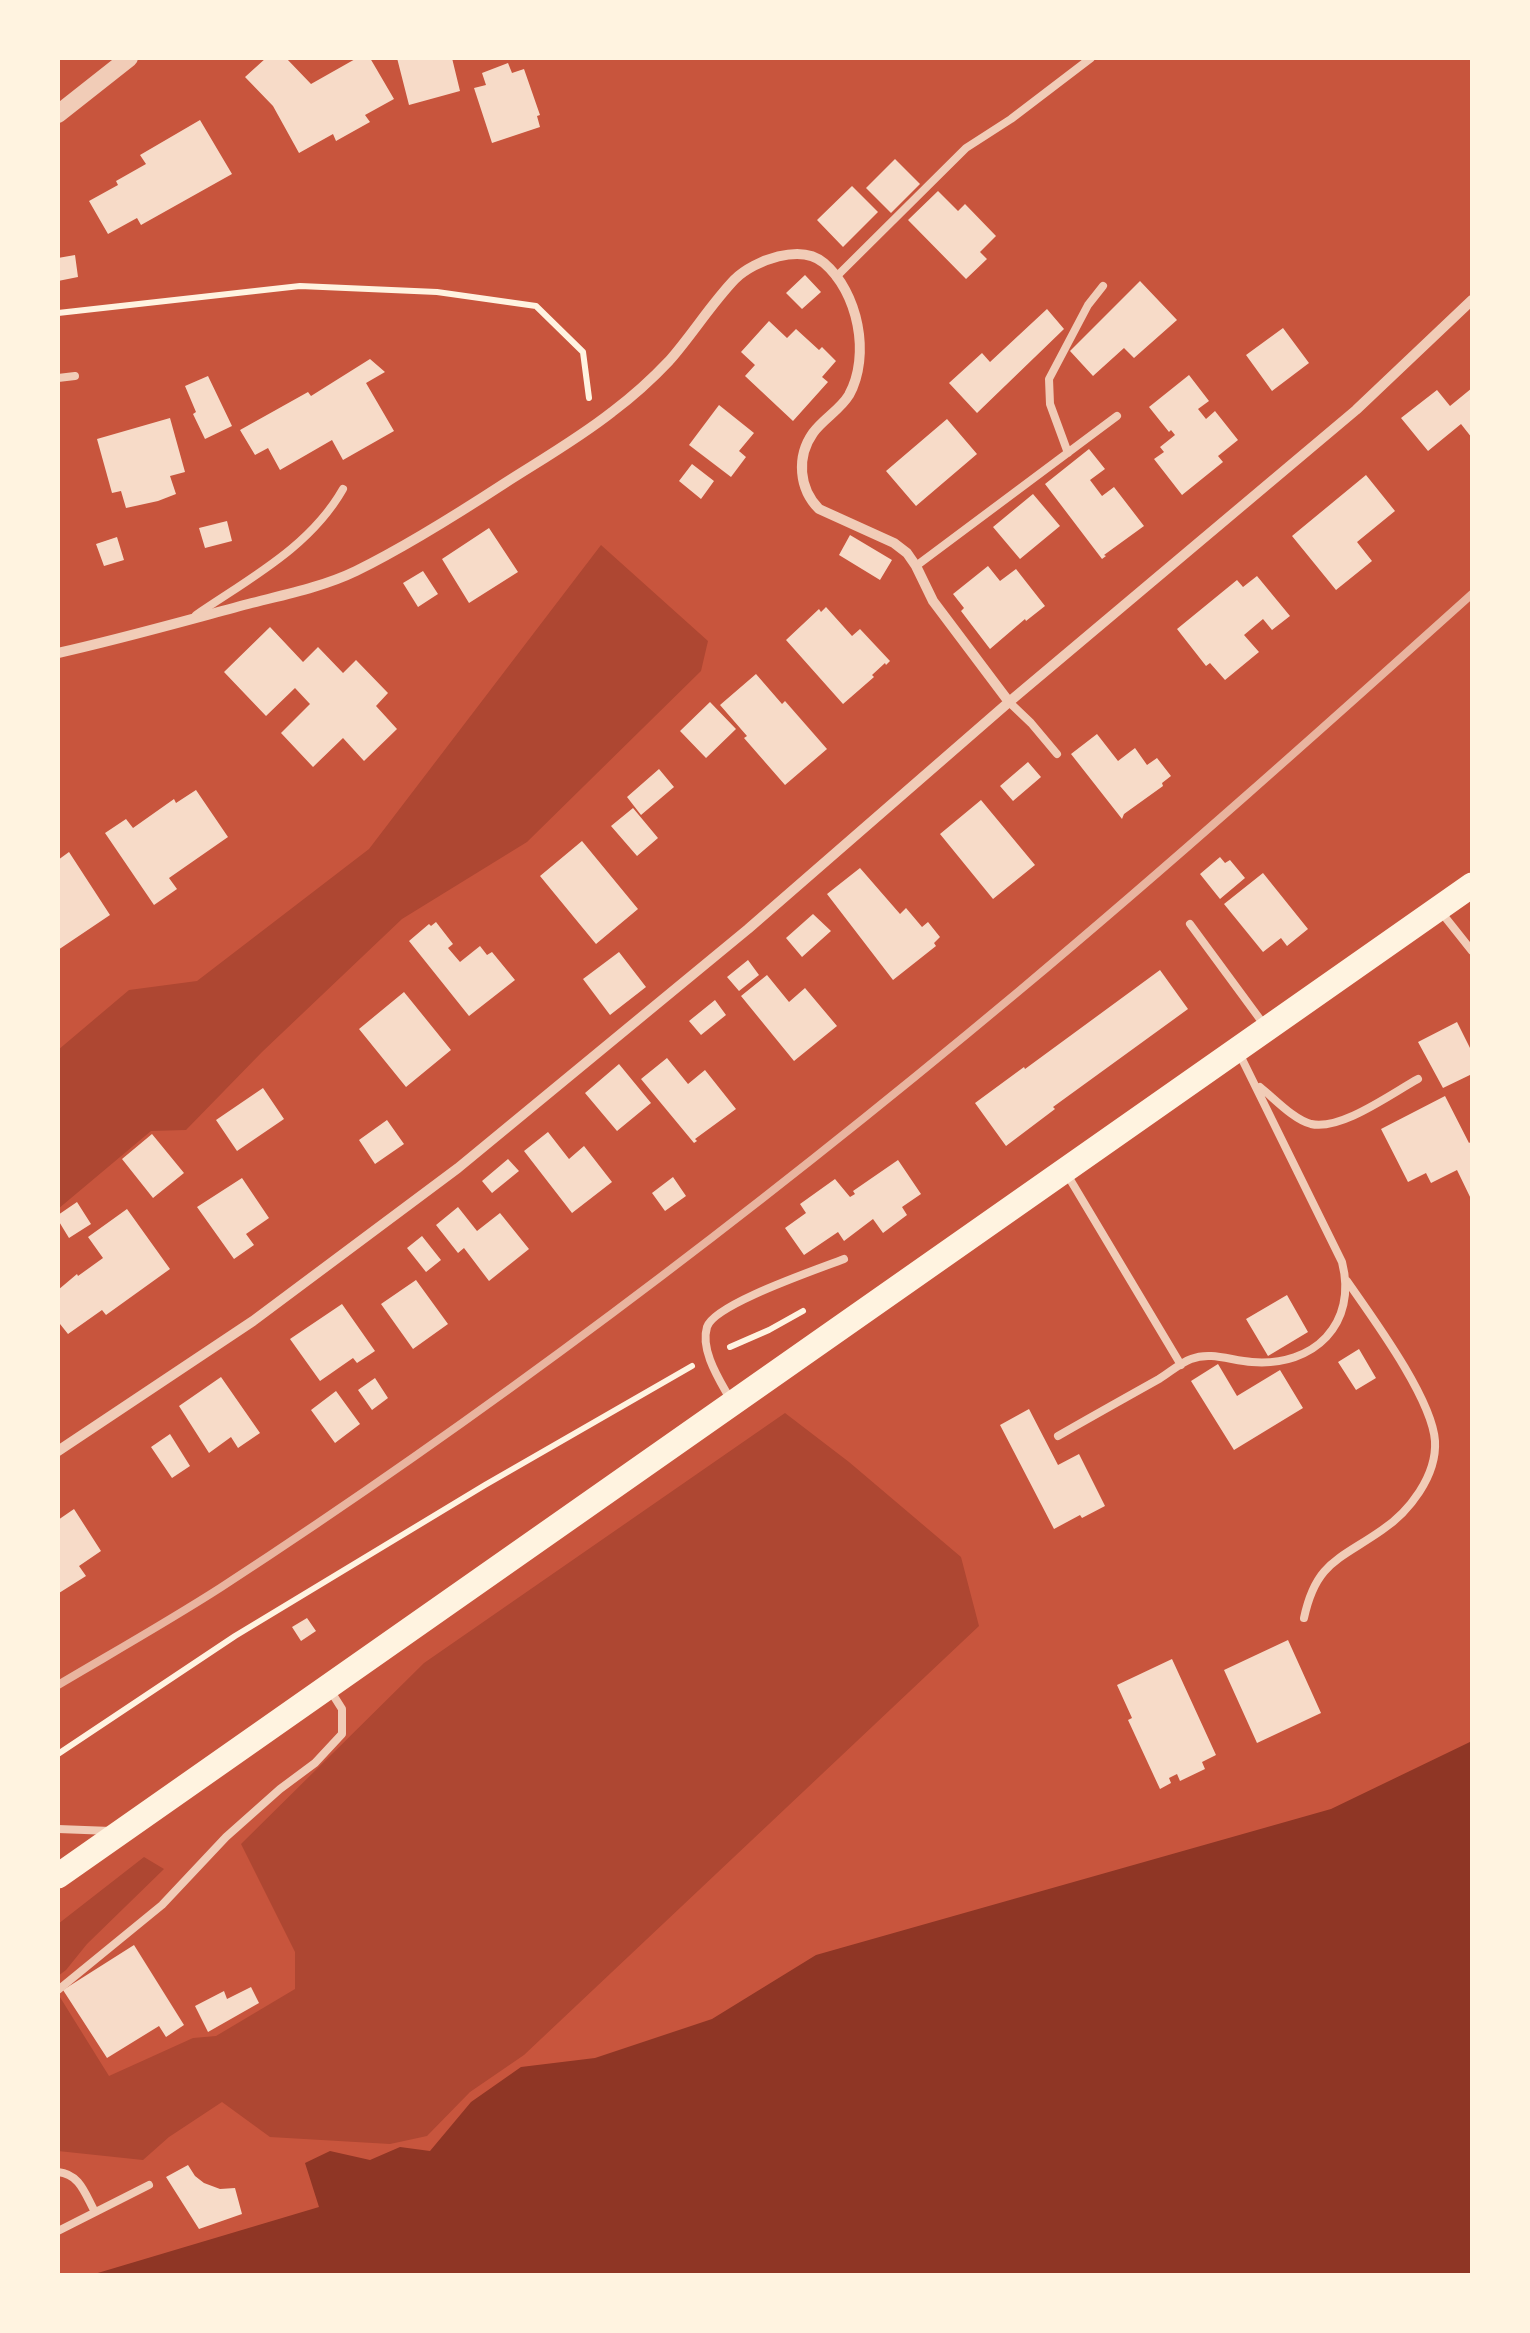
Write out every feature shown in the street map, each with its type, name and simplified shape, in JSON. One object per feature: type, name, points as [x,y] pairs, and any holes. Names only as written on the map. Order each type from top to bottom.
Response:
[{"type":"main road","points":[[58,1876],[1472,885]]},
{"type":"street","points":[[58,114],[129,58]]},
{"type":"street","points":[[58,653],[302,590],[354,572],[593,427],[666,364],[738,276],[768,260],[808,252],[824,262],[836,277],[852,305],[859,336],[859,362],[847,399],[812,434],[804,450],[801,468],[810,500],[818,509],[907,553],[933,601],[1009,702]]},
{"type":"street","points":[[58,1451],[252,1322],[458,1168],[748,929],[1009,702],[1356,410],[1472,300]]},
{"type":"lane","points":[[836,277],[966,148],[1012,119],[1091,58]]},
{"type":"lane","points":[[1068,453],[1050,404],[1048,379],[1088,304],[1103,286]]},
{"type":"lane","points":[[58,378],[74,376]]},
{"type":"lane","points":[[916,566],[1117,416]]},
{"type":"lane","points":[[189,620],[299,544],[331,510],[343,489]]},
{"type":"lane","points":[[1009,702],[1058,754]]},
{"type":"lane","points":[[1439,908],[1472,951]]},
{"type":"lane","points":[[1190,924],[1268,1030]]},
{"type":"lane","points":[[1058,1436],[1191,1359],[1210,1355],[1252,1362],[1284,1360],[1309,1352],[1337,1324],[1346,1298],[1342,1262],[1238,1051]]},
{"type":"lane","points":[[1256,1084],[1310,1124],[1332,1124],[1418,1079]]},
{"type":"lane","points":[[1064,1170],[1181,1365]]},
{"type":"lane","points":[[732,1403],[710,1356],[706,1342],[708,1324],[717,1313],[738,1302],[844,1259]]},
{"type":"lane","points":[[1304,1618],[1308,1598],[1321,1574],[1414,1502],[1434,1452],[1435,1438],[1424,1406],[1390,1344],[1347,1281]]},
{"type":"lane","points":[[58,1990],[162,1905],[226,1837],[315,1763],[342,1734],[342,1710],[328,1686]]},
{"type":"lane","points":[[58,1828],[120,1832]]},
{"type":"lane","points":[[58,2172],[76,2178],[96,2212]]},
{"type":"lane","points":[[58,2231],[149,2186]]},
{"type":"path","points":[[58,313],[300,286],[438,292],[536,306],[583,352],[593,427]]},
{"type":"shaded area","points":[[601,545],[708,641],[701,671],[527,842],[402,919],[186,1130],[151,1131],[58,1209],[58,1050],[129,990],[197,981],[369,849]]},
{"type":"shaded area","points":[[785,1413],[961,1557],[979,1626],[524,2055],[470,2092],[427,2136],[390,2144],[270,2137],[222,2102],[169,2137],[143,2160],[58,2151],[58,1994],[109,2076],[193,2038],[216,2036],[295,1989],[295,1952],[241,1844],[424,1663]]},
{"type":"shaded area","points":[[1472,1741],[1472,2275],[91,2275],[319,2207],[305,2163],[330,2151],[370,2160],[400,2147],[430,2151],[471,2102],[521,2067],[595,2058],[712,2019],[816,1955],[1331,1809]]},
{"type":"shaded area","points":[[144,1857],[164,1869],[58,1976],[58,1924]]},
{"type":"building","points":[[266,58],[286,58],[311,84],[357,58],[370,58],[394,99],[365,115],[370,122],[336,141],[333,134],[299,153],[273,106],[245,77]]},
{"type":"building","points":[[397,58],[452,58],[460,91],[409,105]]},
{"type":"building","points":[[508,63],[512,73],[524,69],[540,115],[540,127],[492,143],[474,88],[486,85],[482,73]]},
{"type":"building","points":[[200,120],[232,174],[141,225],[137,218],[108,234],[89,201],[146,164],[140,155]]},
{"type":"building","points":[[895,159],[920,184],[891,213],[866,188]]},
{"type":"building","points":[[852,186],[878,212],[843,247],[817,220]]},
{"type":"building","points":[[938,191],[958,211],[965,204],[996,236],[980,252],[987,259],[966,279],[908,220]]},
{"type":"building","points":[[75,255],[78,277],[58,281],[58,258]]},
{"type":"building","points":[[805,275],[821,292],[802,309],[786,293]]},
{"type":"building","points":[[1140,281],[1177,320],[1134,358],[1124,348],[1093,376],[1070,351]]},
{"type":"building","points":[[1047,309],[1064,329],[977,413],[949,383],[982,353],[990,362]]},
{"type":"building","points":[[769,321],[787,338],[796,329],[836,361],[822,377],[828,382],[793,421],[745,376],[755,365],[741,352]]},
{"type":"building","points":[[1283,328],[1309,363],[1272,391],[1246,355]]},
{"type":"building","points":[[370,359],[385,372],[366,383],[394,431],[343,460],[332,440],[280,470],[268,448],[255,455],[240,430],[308,392],[311,396]]},
{"type":"building","points":[[1189,375],[1209,401],[1198,409],[1206,419],[1215,411],[1238,440],[1218,456],[1223,462],[1182,495],[1154,459],[1164,452],[1160,447],[1175,435],[1149,407]]},
{"type":"building","points":[[208,376],[232,426],[205,439],[185,386]]},
{"type":"building","points":[[1472,388],[1472,438],[1461,424],[1428,451],[1401,418],[1437,390],[1450,406]]},
{"type":"building","points":[[719,405],[754,433],[739,451],[746,457],[731,477],[689,445]]},
{"type":"building","points":[[170,418],[185,472],[170,476],[176,494],[126,508],[121,491],[112,493],[97,439]]},
{"type":"building","points":[[947,419],[977,454],[916,506],[886,471]]},
{"type":"building","points":[[1089,449],[1105,469],[1090,480],[1102,496],[1114,487],[1144,526],[1102,559],[1045,484]]},
{"type":"building","points":[[692,464],[714,481],[701,499],[679,481]]},
{"type":"building","points":[[1366,475],[1395,511],[1357,542],[1372,561],[1336,590],[1292,536]]},
{"type":"building","points":[[1033,494],[1060,526],[1020,559],[993,527]]},
{"type":"building","points":[[227,521],[232,541],[205,548],[199,528]]},
{"type":"building","points":[[489,528],[518,572],[469,603],[442,559]]},
{"type":"building","points":[[850,535],[892,560],[880,580],[839,555]]},
{"type":"building","points":[[117,537],[124,560],[104,566],[96,544]]},
{"type":"building","points":[[988,566],[1000,581],[1016,569],[1045,606],[990,649],[953,594]]},
{"type":"building","points":[[423,571],[438,594],[418,607],[403,583]]},
{"type":"building","points":[[1257,576],[1290,616],[1272,630],[1263,619],[1244,635],[1259,652],[1225,680],[1210,663],[1206,666],[1177,629],[1237,580],[1243,587]]},
{"type":"building","points":[[826,607],[852,636],[860,629],[890,661],[843,704],[786,640]]},
{"type":"building","points":[[270,627],[303,662],[318,647],[343,673],[356,660],[388,693],[376,706],[397,729],[364,761],[343,738],[313,767],[281,733],[310,704],[295,688],[266,716],[224,672]]},
{"type":"building","points":[[756,674],[827,749],[785,785],[720,705]]},
{"type":"building","points":[[710,702],[736,729],[706,758],[680,731]]},
{"type":"building","points":[[1097,734],[1118,761],[1135,748],[1147,765],[1157,758],[1171,776],[1122,819],[1071,754]]},
{"type":"building","points":[[1028,762],[1041,777],[1013,801],[1000,786]]},
{"type":"building","points":[[659,769],[674,787],[641,815],[627,797]]},
{"type":"building","points":[[196,790],[228,837],[169,878],[177,889],[154,905],[105,833],[126,819],[133,828],[174,799],[176,803]]},
{"type":"building","points":[[981,800],[1035,865],[993,899],[940,834]]},
{"type":"building","points":[[633,808],[658,838],[637,856],[611,826]]},
{"type":"building","points":[[582,841],[638,909],[596,944],[540,876]]},
{"type":"building","points":[[69,852],[110,915],[58,950],[58,860]]},
{"type":"building","points":[[1220,857],[1225,863],[1230,860],[1245,878],[1220,899],[1200,874]]},
{"type":"building","points":[[860,868],[900,914],[906,908],[922,927],[928,922],[940,937],[934,943],[936,946],[893,980],[827,894]]},
{"type":"building","points":[[1263,873],[1308,929],[1287,946],[1281,938],[1263,952],[1224,904]]},
{"type":"building","points":[[813,914],[831,931],[802,957],[786,938]]},
{"type":"building","points":[[436,922],[453,944],[448,948],[460,962],[480,946],[487,955],[492,952],[515,980],[469,1016],[409,941]]},
{"type":"building","points":[[619,952],[646,987],[610,1015],[583,979]]},
{"type":"building","points":[[748,960],[759,975],[739,991],[727,977]]},
{"type":"building","points":[[1160,970],[1188,1009],[1006,1146],[975,1103]]},
{"type":"building","points":[[767,975],[789,1002],[805,988],[837,1026],[794,1061],[741,996]]},
{"type":"building","points":[[404,992],[451,1050],[406,1087],[359,1029]]},
{"type":"building","points":[[715,1000],[726,1015],[701,1035],[689,1021]]},
{"type":"building","points":[[1457,1022],[1472,1052],[1472,1074],[1443,1088],[1418,1042]]},
{"type":"building","points":[[667,1058],[688,1084],[705,1070],[736,1109],[694,1143],[641,1079]]},
{"type":"building","points":[[619,1064],[651,1103],[617,1131],[585,1093]]},
{"type":"building","points":[[263,1088],[284,1119],[237,1151],[216,1120]]},
{"type":"building","points":[[1445,1096],[1469,1143],[1472,1141],[1472,1201],[1457,1170],[1431,1183],[1426,1173],[1408,1182],[1381,1129]]},
{"type":"building","points":[[387,1120],[404,1144],[375,1164],[359,1140]]},
{"type":"building","points":[[548,1132],[569,1159],[584,1146],[612,1182],[572,1213],[524,1151]]},
{"type":"building","points":[[152,1134],[184,1173],[153,1198],[122,1159]]},
{"type":"building","points":[[508,1159],[519,1171],[492,1193],[482,1181]]},
{"type":"building","points":[[898,1160],[921,1194],[902,1207],[907,1215],[883,1233],[873,1219],[844,1241],[838,1232],[804,1255],[785,1228],[806,1213],[800,1204],[835,1179],[850,1197]]},
{"type":"building","points":[[673,1177],[686,1196],[665,1211],[652,1193]]},
{"type":"building","points":[[242,1178],[269,1218],[246,1234],[254,1245],[234,1259],[197,1207]]},
{"type":"building","points":[[77,1202],[91,1224],[69,1238],[58,1215]]},
{"type":"building","points":[[458,1207],[477,1231],[500,1213],[529,1249],[489,1281],[464,1248],[458,1253],[436,1225]]},
{"type":"building","points":[[127,1209],[170,1269],[106,1315],[102,1310],[68,1334],[58,1325],[58,1290],[103,1258],[88,1237]]},
{"type":"building","points":[[422,1236],[441,1260],[426,1272],[407,1248]]},
{"type":"building","points":[[416,1280],[448,1324],[413,1349],[381,1304]]},
{"type":"building","points":[[1287,1295],[1308,1332],[1268,1356],[1246,1319]]},
{"type":"building","points":[[342,1304],[375,1351],[357,1363],[353,1358],[320,1381],[290,1339]]},
{"type":"building","points":[[1359,1349],[1376,1378],[1356,1390],[1338,1362]]},
{"type":"building","points":[[1218,1364],[1237,1396],[1280,1370],[1303,1408],[1234,1450],[1191,1381]]},
{"type":"building","points":[[221,1377],[260,1433],[238,1448],[231,1437],[209,1453],[179,1406]]},
{"type":"building","points":[[375,1378],[388,1398],[372,1410],[358,1390]]},
{"type":"building","points":[[336,1391],[360,1424],[335,1443],[311,1410]]},
{"type":"building","points":[[1029,1409],[1058,1465],[1079,1454],[1105,1506],[1054,1529],[1000,1425]]},
{"type":"building","points":[[170,1434],[190,1466],[172,1478],[151,1447]]},
{"type":"building","points":[[74,1509],[101,1551],[79,1566],[86,1576],[59,1593],[58,1520]]},
{"type":"building","points":[[307,1618],[316,1631],[301,1641],[292,1627]]},
{"type":"building","points":[[1288,1640],[1321,1713],[1257,1743],[1224,1670]]},
{"type":"building","points":[[1172,1659],[1216,1755],[1202,1762],[1205,1769],[1180,1781],[1177,1774],[1160,1789],[1128,1720],[1132,1718],[1117,1685]]},
{"type":"building","points":[[134,1945],[184,2025],[166,2037],[159,2026],[107,2058],[63,1990]]},
{"type":"building","points":[[251,1987],[259,2003],[208,2032],[195,2006],[224,1991],[227,1999]]},
{"type":"building","points":[[188,2165],[204,2183],[220,2189],[235,2188],[242,2214],[199,2229],[166,2177]]},
{"type":"railway","points":[[58,1685],[200,1601],[324,1519],[528,1376],[727,1226],[1077,942],[1472,594]]}]
